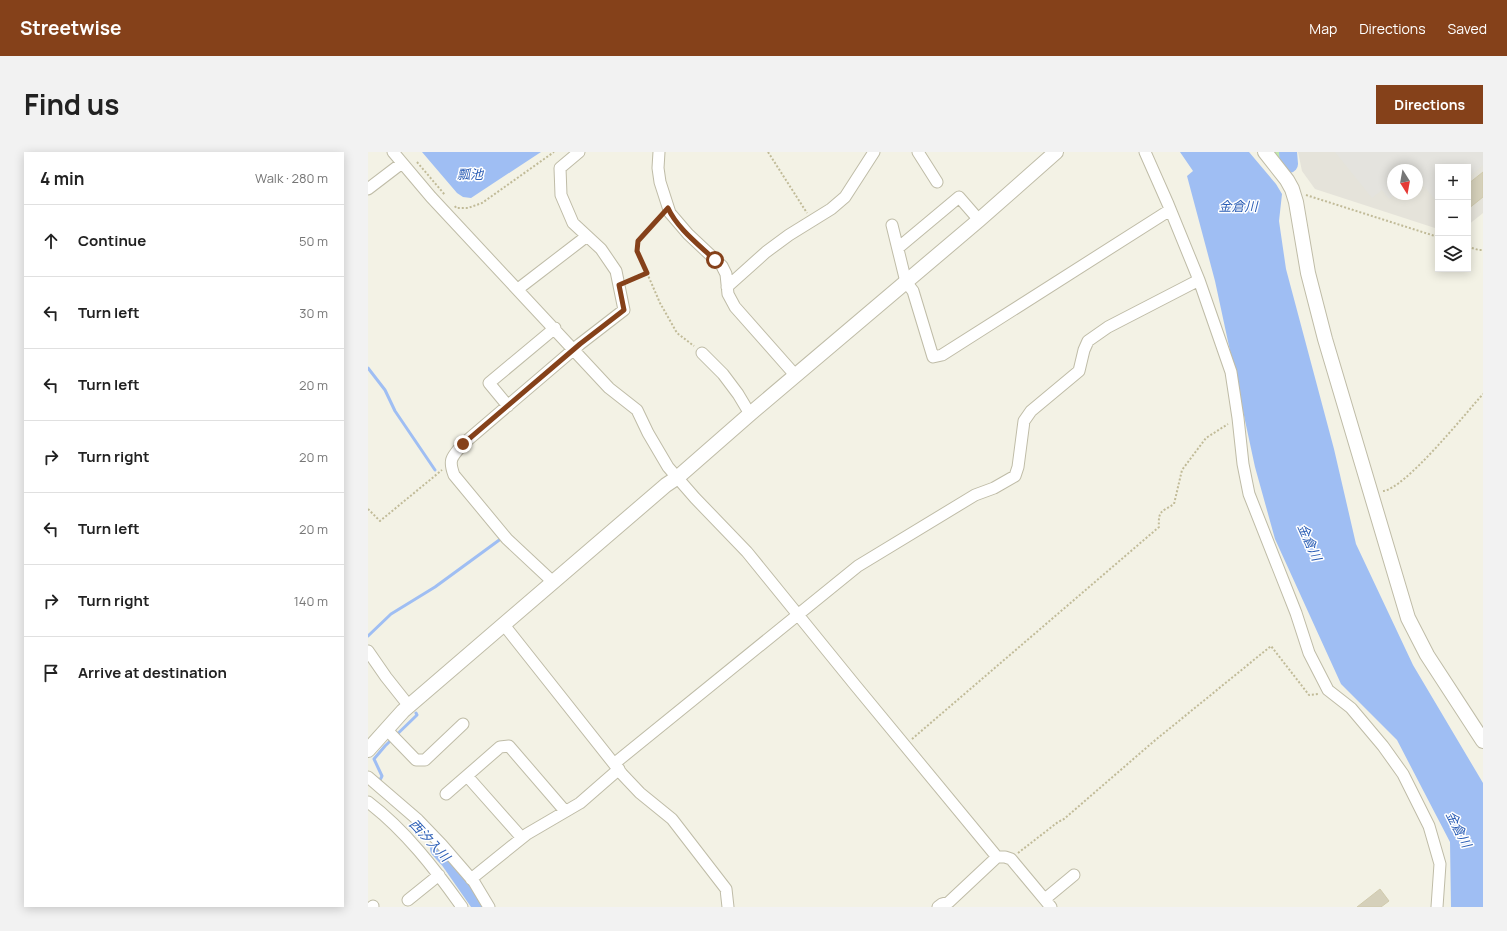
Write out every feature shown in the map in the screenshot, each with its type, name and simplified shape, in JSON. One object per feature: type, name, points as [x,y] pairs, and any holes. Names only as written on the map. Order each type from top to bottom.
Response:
[{"type":"street","points":[[393,152],[431,197],[609,388],[636,410],[668,467],[695,498],[747,552],[997,857]]},
{"type":"street","points":[[554,582],[507,539],[454,475],[450,465],[452,457],[463,444],[624,310],[616,271],[601,249],[573,223],[561,195],[560,168],[579,152]]},
{"type":"street","points":[[660,152],[658,175],[670,214],[688,234],[722,266],[726,274],[730,301],[796,376]]},
{"type":"street","points":[[727,287],[766,252],[789,235],[830,209],[845,197],[874,152]]},
{"type":"street","points":[[918,152],[937,182]]},
{"type":"street","points":[[368,750],[391,735],[409,706],[666,485],[678,477],[979,220],[1056,152]]},
{"type":"street","points":[[1145,152],[1199,280],[1231,372],[1243,464],[1249,494],[1296,614],[1309,653],[1328,690],[1351,708],[1383,746],[1403,774],[1429,826],[1440,864],[1437,907]]},
{"type":"street","points":[[1265,152],[1287,180],[1292,189],[1296,202],[1308,273],[1325,338],[1408,618],[1427,655],[1483,741]]},
{"type":"street","points":[[368,189],[402,163]]},
{"type":"street","points":[[898,248],[958,197],[979,220]]},
{"type":"street","points":[[892,225],[906,282],[913,291],[933,357],[942,355],[1170,210]]},
{"type":"street","points":[[518,289],[587,236]]},
{"type":"street","points":[[471,879],[522,838],[580,803],[617,766],[797,614],[858,566],[975,495],[994,488],[1015,476],[1018,467],[1024,422],[1031,411],[1079,371],[1084,350],[1088,341],[1108,327],[1199,280]]},
{"type":"street","points":[[508,406],[489,383],[554,328]]},
{"type":"street","points":[[702,353],[723,374],[738,394],[750,414]]},
{"type":"street","points":[[504,625],[640,793],[672,820],[682,832],[726,889],[728,907]]},
{"type":"street","points":[[368,651],[409,706]]},
{"type":"street","points":[[391,735],[416,760],[425,760],[463,724]]},
{"type":"street","points":[[446,794],[500,747],[509,746],[565,811]]},
{"type":"street","points":[[467,776],[522,838]]},
{"type":"street","points":[[368,777],[418,820],[442,845],[471,879],[489,907]]},
{"type":"street","points":[[368,802],[414,846],[462,907]]},
{"type":"street","points":[[938,907],[949,902],[955,903],[997,857],[1011,859],[1048,903],[1074,875]]},
{"type":"street","points":[[408,900],[439,876]]},
{"type":"path","points":[[451,202],[456,208],[468,208],[482,203],[554,152]]},
{"type":"path","points":[[768,152],[812,220]]},
{"type":"path","points":[[413,158],[446,196]]},
{"type":"path","points":[[1292,189],[1435,236]]},
{"type":"path","points":[[668,208],[638,241],[637,251],[660,303],[677,333],[702,353]]},
{"type":"path","points":[[1471,248],[1483,250]]},
{"type":"path","points":[[619,285],[647,273]]},
{"type":"path","points":[[1370,493],[1386,491],[1400,484],[1416,470],[1483,394]]},
{"type":"path","points":[[905,746],[1160,527],[1158,516],[1160,512],[1174,504],[1182,470],[1206,438],[1238,418]]},
{"type":"path","points":[[368,510],[380,521],[440,471],[450,465]]},
{"type":"path","points":[[1011,859],[1058,822],[1064,819],[1153,742],[1271,646],[1309,696],[1328,690]]},
{"type":"shaded area","points":[[1298,152],[1483,152],[1483,213],[1471,223],[1471,164],[1435,164],[1435,228],[1315,189],[1302,171]]},
{"type":"shaded area","points":[[1335,152],[1483,152],[1483,165],[1471,175],[1471,164],[1435,164],[1435,200],[1423,185],[1423,164],[1387,164],[1387,196],[1382,190],[1372,198]]},
{"type":"green space","points":[[1272,152],[1285,152],[1287,161],[1284,166]]},
{"type":"water","name":"瓢池","points":[[422,152],[541,152],[471,198],[463,197],[457,193]]},
{"type":"water","name":"金倉川","points":[[1180,152],[1249,152],[1276,184],[1282,194],[1279,221],[1286,269],[1334,449],[1356,544],[1413,665],[1483,783],[1483,907],[1451,907],[1450,842],[1397,740],[1341,684],[1275,539],[1255,467],[1215,281],[1187,176],[1193,171]]},
{"type":"building","points":[[1483,172],[1483,197],[1471,207],[1471,200],[1471,182]]},
{"type":"building","points":[[1380,889],[1389,901],[1381,907],[1357,907]]},
{"type":"waterway","points":[[1288,152],[1289,164]]},
{"type":"waterway","points":[[368,368],[385,390],[395,411],[435,470]]},
{"type":"waterway","points":[[368,636],[391,614],[435,587],[502,538]]},
{"type":"waterway","points":[[380,780],[382,776],[374,759],[385,746],[417,715],[416,713]]},
{"type":"waterway","name":"西汐入川","points":[[439,849],[450,861],[482,907]]},
{"type":"route","points":[[463,444],[575,350],[580,344],[624,310],[619,285],[647,273],[637,251],[638,241],[668,208],[670,214],[688,234],[715,260]]}]
